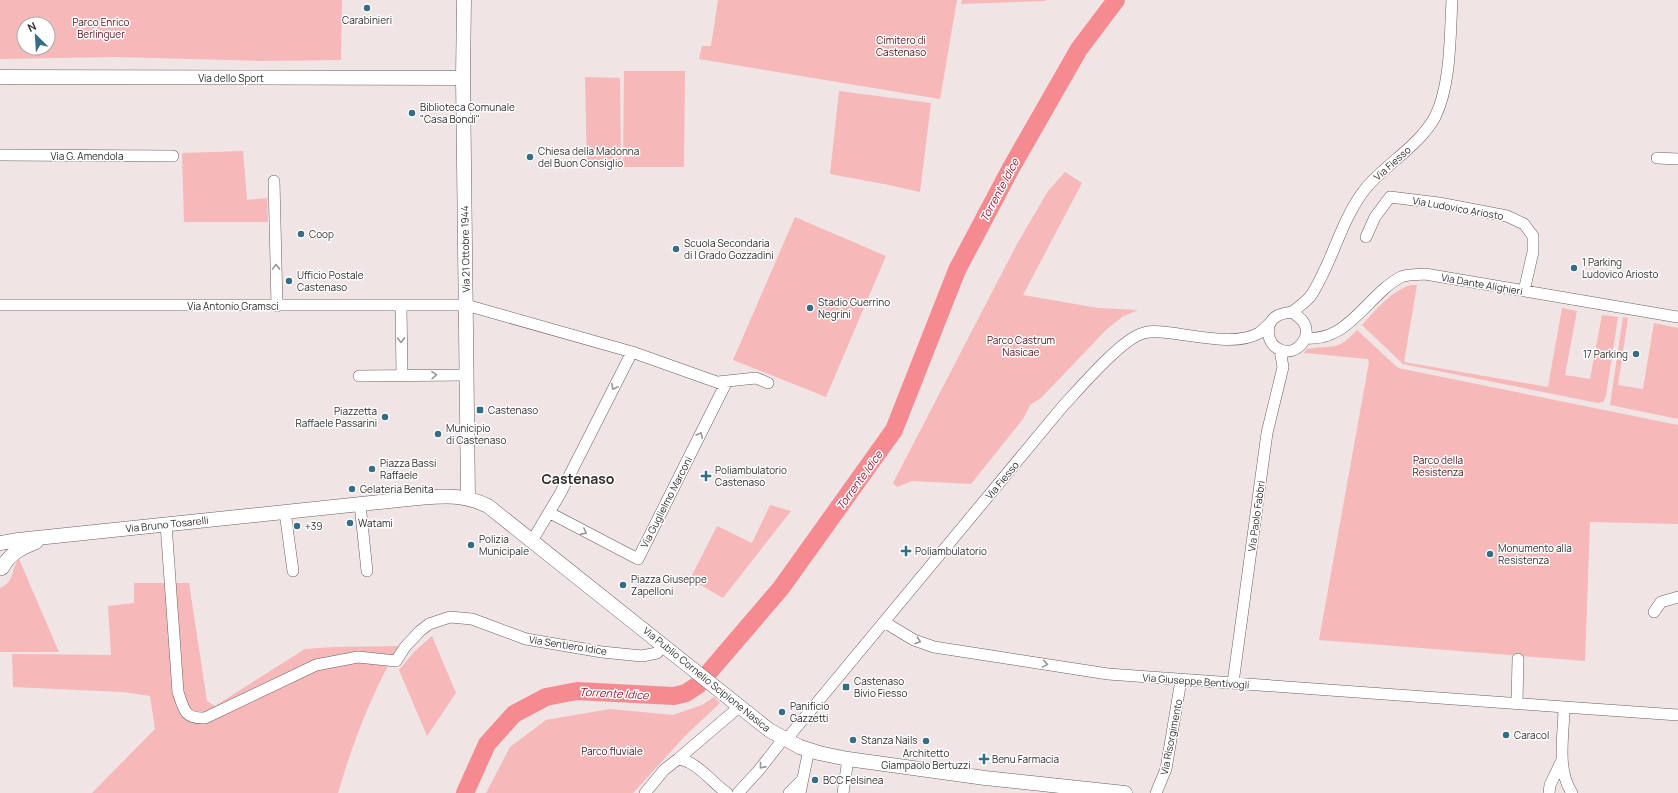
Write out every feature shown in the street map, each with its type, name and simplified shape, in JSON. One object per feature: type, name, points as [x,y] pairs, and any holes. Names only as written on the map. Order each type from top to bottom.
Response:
[{"type":"street","name":"Via 21 Ottobre 1944","points":[[464,0],[463,78],[468,498]]},
{"type":"street","name":"Via Fiesso","points":[[738,793],[884,622],[1063,406],[1104,362],[1131,339],[1142,333],[1156,332],[1226,340],[1258,333],[1277,316],[1296,315],[1302,311],[1312,295],[1352,211],[1365,190],[1390,163],[1410,148],[1435,117],[1446,77],[1452,0]]},
{"type":"street","name":"Via dello Sport","points":[[0,77],[463,78]]},
{"type":"street","name":"Via G. Amendola","points":[[0,155],[173,156]]},
{"type":"street","points":[[1657,158],[1678,160]]},
{"type":"street","points":[[274,181],[277,306]]},
{"type":"street","name":"Via Ludovico Ariosto","points":[[1366,237],[1375,217],[1390,197],[1439,203],[1507,216],[1524,224],[1533,236],[1533,252],[1524,291]]},
{"type":"street","name":"Via Dante Alighieri","points":[[1306,334],[1319,338],[1335,333],[1352,320],[1388,285],[1402,276],[1425,274],[1678,318]]},
{"type":"street","name":"Via Antonio Gramsci","points":[[0,305],[466,305]]},
{"type":"street","points":[[400,305],[402,375]]},
{"type":"street","points":[[466,305],[632,352],[721,383],[756,378],[768,383]]},
{"type":"street","points":[[1270,323],[1268,332],[1270,341],[1274,346],[1285,351],[1295,350],[1301,345],[1306,334],[1304,323],[1296,315]]},
{"type":"street","points":[[1244,337],[1270,341]]},
{"type":"street","name":"Via Paolo Fabbri","points":[[1233,683],[1267,433],[1283,367],[1285,351]]},
{"type":"street","points":[[532,541],[550,513],[632,352]]},
{"type":"street","points":[[359,376],[467,374]]},
{"type":"street","name":"Via Guglielmo Marconi","points":[[550,513],[638,559],[721,383]]},
{"type":"street","name":"Via Bruno Tosarelli","points":[[0,543],[49,536],[440,496],[468,498]]},
{"type":"street","name":"Via Publio Cornelio Scipione Nasica","points":[[468,498],[488,506],[659,641],[738,706],[769,730],[785,739],[809,749],[848,759],[1043,789],[1125,793]]},
{"type":"street","points":[[360,504],[367,571]]},
{"type":"street","points":[[285,512],[293,571]]},
{"type":"street","name":"Via Sentiero Idice","points":[[166,524],[178,692],[186,713],[195,719],[205,718],[316,665],[358,657],[396,661],[414,637],[430,624],[450,617],[472,619],[526,639],[602,652],[642,656],[657,653],[659,641]]},
{"type":"street","name":"Via Bruno Tosarelli","points":[[1,570],[6,561],[18,550],[49,536]]},
{"type":"street","points":[[0,552],[3,558],[1,570]]},
{"type":"street","points":[[1654,612],[1660,602],[1678,597]]},
{"type":"street","name":"Via Giuseppe Bentivogli","points":[[884,622],[914,640],[934,647],[1108,674],[1678,715]]},
{"type":"street","points":[[1517,703],[1518,659]]},
{"type":"street","name":"Via Risorgimento","points":[[1156,793],[1166,769],[1181,680]]},
{"type":"street","points":[[645,793],[664,770],[738,706]]},
{"type":"street","points":[[1564,707],[1562,760],[1565,780],[1572,793]]},
{"type":"street","points":[[800,793],[809,749]]},
{"type":"street","points":[[678,759],[685,760],[693,765],[727,793]]},
{"type":"street","points":[[843,793],[848,759]]},
{"type":"street","points":[[1547,790],[1562,760]]},
{"type":"street","points":[[790,793],[802,780]]},
{"type":"street","points":[[1562,793],[1565,780]]},
{"type":"green space","name":"Parco Enrico Berlinguer","points":[[0,0],[342,0],[341,60],[261,61],[116,57],[0,59]]},
{"type":"green space","name":"Cimitero di Castenaso","points":[[718,0],[957,0],[940,99],[699,59],[702,46],[711,46]]},
{"type":"green space","points":[[962,0],[1046,0],[961,4]]},
{"type":"green space","points":[[624,71],[685,71],[684,167],[623,167]]},
{"type":"green space","points":[[585,77],[620,78],[621,169],[587,168]]},
{"type":"green space","points":[[839,91],[931,103],[920,192],[830,174]]},
{"type":"green space","points":[[243,151],[247,200],[267,198],[268,222],[184,222],[182,153]]},
{"type":"green space","name":"Parco Castrum Nasicae","points":[[1065,172],[1082,183],[1023,295],[1098,308],[1138,310],[1122,317],[1106,330],[1041,398],[1030,405],[1023,419],[971,484],[912,481],[897,487],[893,483],[1017,244],[1048,191]]},
{"type":"green space","name":"Stadio Guerrino Negrini","points":[[795,217],[886,256],[826,397],[733,360]]},
{"type":"green space","points":[[1411,285],[1417,285],[1404,362],[1548,387],[1562,308],[1577,311],[1565,375],[1590,379],[1602,315],[1618,317],[1606,396],[1603,402],[1598,403],[1403,364],[1362,325],[1390,296]]},
{"type":"green space","points":[[1623,317],[1628,318],[1618,385],[1643,389],[1654,323],[1678,328],[1678,419],[1610,405]]},
{"type":"green space","name":"Parco della Resistenza","points":[[1357,330],[1398,368],[1678,425],[1678,524],[1590,522],[1585,661],[1319,640],[1369,362],[1368,359],[1304,353],[1307,349],[1339,345]]},
{"type":"green space","points":[[770,505],[791,511],[723,598],[690,579],[717,526],[752,543]]},
{"type":"green space","points":[[19,559],[59,652],[0,652],[0,588],[11,578],[14,567]]},
{"type":"green space","points":[[134,583],[189,583],[207,701],[215,706],[305,649],[399,646],[380,681],[364,718],[338,793],[92,793],[155,729],[150,696],[123,692],[13,687],[12,654],[111,655],[108,606],[134,603]]},
{"type":"green space","points":[[432,636],[456,693],[427,736],[399,670],[414,652]]},
{"type":"green space","name":"Parco fluviale","points":[[714,697],[720,703],[685,736],[633,793],[486,793],[510,747],[546,720],[610,709],[673,715],[702,705]]},
{"type":"waterway","name":"Torrente Idice","points":[[465,793],[487,744],[514,714],[546,697],[577,691],[674,696],[686,693],[698,685],[781,588],[894,430],[957,270],[1011,168],[1079,49],[1116,0]]},
{"type":"place","name":"Carabinieri","points":[[367,8]]},
{"type":"place","name":"Biblioteca Comunale \"Casa Bondi\"","points":[[412,113]]},
{"type":"place","name":"Chiesa della Madonna del Buon Consiglio","points":[[530,157]]},
{"type":"place","name":"Coop","points":[[301,234]]},
{"type":"place","name":"Scuola Secondaria di I Grado Gozzadini","points":[[676,249]]},
{"type":"place","name":"1 Parking Ludovico Ariosto","points":[[1574,268]]},
{"type":"place","name":"Ufficio Postale Castenaso","points":[[289,281]]},
{"type":"place","name":"Stadio Guerrino Negrini","points":[[810,308]]},
{"type":"place","name":"17 Parking","points":[[1636,354]]},
{"type":"place","name":"Castenaso","points":[[480,410]]},
{"type":"place","name":"Piazzetta Raffaele Passarini","points":[[385,417]]},
{"type":"place","name":"Municipio di Castenaso","points":[[438,434]]},
{"type":"place","name":"Piazza Bassi Raffaele","points":[[372,469]]},
{"type":"place","name":"Poliambulatorio Castenaso","points":[[706,476]]},
{"type":"place","name":"Gelateria Benita","points":[[352,489]]},
{"type":"place","name":"Watami","points":[[350,523]]},
{"type":"place","name":"+39","points":[[297,526]]},
{"type":"place","name":"Polizia Municipale","points":[[471,545]]},
{"type":"place","name":"Poliambulatorio","points":[[906,551]]},
{"type":"place","name":"Monumento alla Resistenza","points":[[1490,554]]},
{"type":"place","name":"Piazza Giuseppe Zapelloni","points":[[623,585]]},
{"type":"place","name":"Castenaso Bivio Fiesso","points":[[846,687]]},
{"type":"place","name":"Panificio Gazzetti","points":[[782,712]]},
{"type":"place","name":"Caracol","points":[[1506,735]]},
{"type":"place","name":"Stanza Nails","points":[[853,740]]},
{"type":"place","name":"Architetto Giampaolo Bertuzzi","points":[[926,741]]},
{"type":"place","name":"Benu Farmacia","points":[[984,759]]},
{"type":"place","name":"BCC Felsinea","points":[[815,780]]},
{"type":"district","name":"Castenaso","points":[[578,478]]}]
